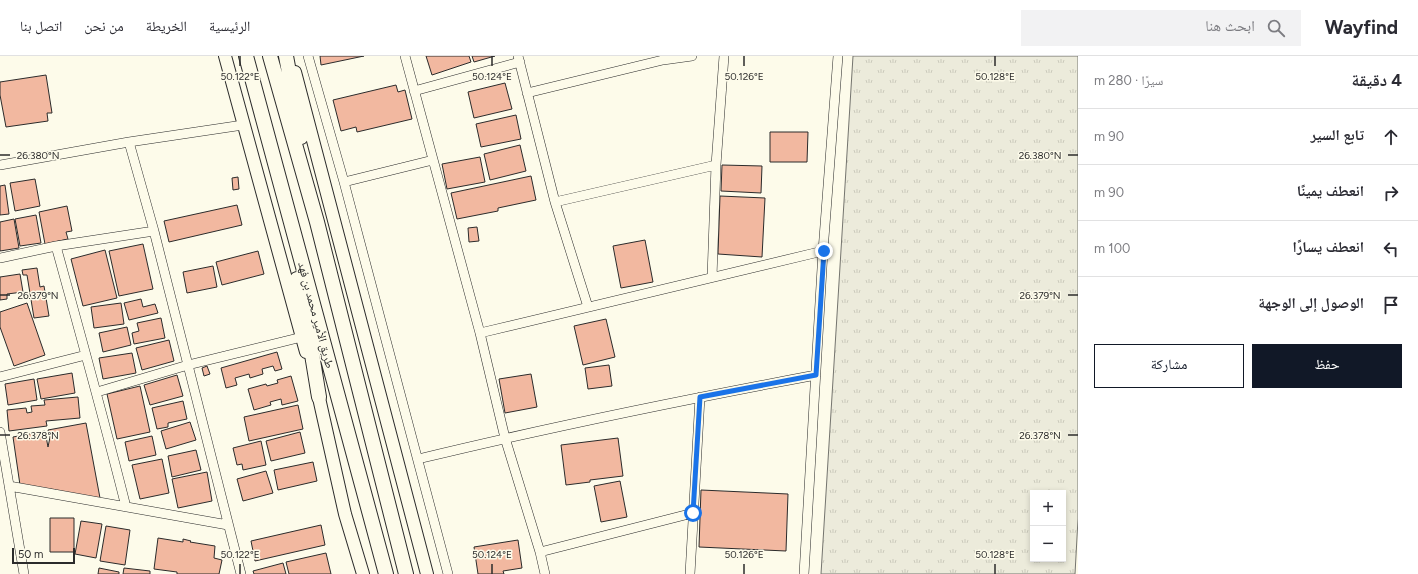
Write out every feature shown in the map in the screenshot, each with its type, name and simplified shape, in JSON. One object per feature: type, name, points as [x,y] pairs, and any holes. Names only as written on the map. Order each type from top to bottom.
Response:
[{"type":"highway","name":"طريق الأمير محمد بن فهد","points":[[246,56],[386,574]]},
{"type":"highway","name":"طريق الأمير محمد بن فهد","points":[[270,56],[317,222],[406,574]]},
{"type":"highway","points":[[286,56],[317,222]]},
{"type":"highway","points":[[267,132],[306,318],[319,397]]},
{"type":"main road","points":[[225,56],[319,397],[345,514],[363,574]]},
{"type":"main road","points":[[290,56],[427,574]]},
{"type":"street","points":[[308,56],[344,182],[448,574]]},
{"type":"street","points":[[405,56],[480,333],[505,438],[540,552],[545,574]]},
{"type":"street","points":[[528,93],[663,58],[692,56]]},
{"type":"street","points":[[712,276],[716,165],[724,56]]},
{"type":"street","points":[[804,574],[838,56]]},
{"type":"street","points":[[414,91],[519,59],[555,202],[588,307]]},
{"type":"street","points":[[0,165],[129,142],[243,125]]},
{"type":"street","points":[[129,142],[154,231],[241,574]]},
{"type":"street","points":[[344,182],[433,160]]},
{"type":"street","points":[[555,202],[716,165]]},
{"type":"street","points":[[0,258],[56,246],[154,231]]},
{"type":"street","points":[[56,246],[97,392],[126,507]]},
{"type":"street","points":[[480,333],[712,276],[824,251]]},
{"type":"street","points":[[97,392],[188,365],[302,337]]},
{"type":"street","points":[[0,377],[86,355]]},
{"type":"street","points":[[418,459],[505,438],[700,397],[816,375]]},
{"type":"street","points":[[690,574],[700,397]]},
{"type":"street","points":[[0,432],[24,574]]},
{"type":"street","points":[[9,486],[228,525]]},
{"type":"street","points":[[540,552],[693,513]]},
{"type":"green space","points":[[853,56],[1078,56],[1078,519],[1075,574],[821,574]]},
{"type":"building","points":[[320,56],[364,56],[321,65]]},
{"type":"building","points":[[426,56],[469,56],[471,62],[432,75]]},
{"type":"building","points":[[472,56],[495,56],[474,62]]},
{"type":"building","points":[[46,75],[52,113],[47,113],[48,121],[6,127],[0,95],[0,82]]},
{"type":"building","points":[[505,83],[512,109],[474,118],[468,92]]},
{"type":"building","points":[[396,85],[398,92],[405,90],[412,119],[357,132],[356,127],[341,131],[333,100]]},
{"type":"building","points":[[516,115],[521,139],[481,147],[476,124]]},
{"type":"building","points":[[770,132],[808,132],[807,162],[770,162]]},
{"type":"building","points":[[520,145],[526,171],[490,180],[484,154]]},
{"type":"building","points":[[480,157],[485,182],[447,189],[442,164]]},
{"type":"building","points":[[722,165],[762,166],[761,193],[721,191]]},
{"type":"building","points":[[531,176],[536,200],[498,208],[498,211],[457,219],[451,193]]},
{"type":"building","points":[[238,177],[239,189],[233,190],[232,178]]},
{"type":"building","points":[[35,179],[40,206],[15,211],[10,183]]},
{"type":"building","points":[[5,185],[9,214],[0,215],[0,186]]},
{"type":"building","points":[[720,196],[765,198],[762,257],[718,254]]},
{"type":"building","points":[[237,205],[242,225],[169,242],[164,221]]},
{"type":"building","points":[[67,206],[72,231],[66,232],[68,239],[45,244],[39,212]]},
{"type":"building","points":[[36,215],[41,243],[20,246],[15,219]]},
{"type":"building","points":[[14,219],[19,248],[0,251],[0,222]]},
{"type":"building","points":[[477,227],[479,241],[469,242],[468,228]]},
{"type":"building","points":[[645,240],[653,282],[621,288],[613,246]]},
{"type":"building","points":[[143,244],[153,289],[119,296],[109,251]]},
{"type":"building","points":[[105,250],[117,298],[83,306],[71,259]]},
{"type":"building","points":[[258,251],[264,274],[222,285],[216,262]]},
{"type":"building","points":[[213,266],[217,287],[187,293],[183,272]]},
{"type":"building","points":[[37,268],[40,287],[44,286],[49,316],[34,318],[27,275],[23,275],[22,270]]},
{"type":"building","points":[[20,274],[23,292],[7,294],[7,299],[0,300],[0,277]]},
{"type":"building","points":[[141,299],[143,307],[155,304],[158,313],[129,320],[124,303]]},
{"type":"building","points":[[27,303],[45,355],[14,366],[0,327],[0,312]]},
{"type":"building","points":[[121,303],[124,324],[94,328],[91,307]]},
{"type":"building","points":[[161,318],[165,338],[134,344],[132,333],[139,331],[137,323]]},
{"type":"building","points":[[606,319],[615,357],[583,365],[574,326]]},
{"type":"building","points":[[127,327],[131,345],[103,352],[99,333]]},
{"type":"building","points":[[169,340],[174,361],[142,370],[136,348]]},
{"type":"building","points":[[277,352],[282,369],[275,371],[273,366],[262,369],[263,374],[250,378],[249,374],[235,378],[237,385],[226,388],[221,368]]},
{"type":"building","points":[[132,353],[136,373],[103,379],[99,358]]},
{"type":"building","points":[[609,365],[612,386],[588,389],[585,368]]},
{"type":"building","points":[[207,366],[210,374],[204,376],[202,368]]},
{"type":"building","points":[[72,373],[75,393],[41,399],[37,379]]},
{"type":"building","points":[[531,374],[537,407],[505,413],[499,379]]},
{"type":"building","points":[[177,375],[183,396],[150,405],[144,385]]},
{"type":"building","points":[[291,376],[298,401],[282,405],[281,399],[270,402],[271,405],[254,410],[248,389],[266,384],[267,386],[278,383],[277,380]]},
{"type":"building","points":[[34,379],[37,400],[8,405],[5,384]]},
{"type":"building","points":[[140,386],[150,432],[117,439],[107,394]]},
{"type":"building","points":[[78,397],[80,418],[46,421],[47,426],[9,431],[7,410],[26,408],[27,413],[32,412],[31,406],[45,405],[44,400]]},
{"type":"building","points":[[183,401],[187,419],[168,423],[168,427],[157,429],[152,408]]},
{"type":"building","points":[[298,405],[303,429],[249,441],[244,417]]},
{"type":"building","points":[[190,422],[196,440],[166,449],[161,431]]},
{"type":"building","points":[[86,423],[100,498],[49,491],[56,490],[20,485],[13,437],[45,431],[48,447],[50,437],[48,430]]},
{"type":"building","points":[[300,432],[305,453],[271,461],[266,441]]},
{"type":"building","points":[[152,436],[156,455],[129,461],[125,442]]},
{"type":"building","points":[[618,438],[623,476],[566,485],[561,445]]},
{"type":"building","points":[[261,441],[266,465],[243,470],[242,464],[237,465],[233,448]]},
{"type":"building","points":[[196,450],[201,470],[172,477],[168,456]]},
{"type":"building","points":[[162,459],[169,493],[140,499],[132,465]]},
{"type":"building","points":[[313,462],[317,481],[278,490],[274,470]]},
{"type":"building","points":[[266,471],[273,493],[243,501],[237,479]]},
{"type":"building","points":[[207,472],[212,501],[178,508],[172,479]]},
{"type":"building","points":[[620,481],[627,517],[601,522],[594,486]]},
{"type":"building","points":[[701,490],[788,494],[786,551],[699,547]]},
{"type":"building","points":[[50,518],[74,518],[74,552],[50,552]]},
{"type":"building","points":[[81,521],[102,524],[96,558],[75,554]]},
{"type":"building","points":[[321,525],[325,545],[255,561],[251,541]]},
{"type":"building","points":[[106,526],[130,530],[125,565],[100,561]]},
{"type":"building","points":[[158,538],[183,542],[183,539],[191,541],[190,542],[215,546],[214,558],[222,560],[219,574],[177,574],[177,572],[154,569]]},
{"type":"building","points":[[518,540],[522,568],[503,571],[504,574],[478,574],[474,547]]},
{"type":"building","points":[[326,553],[331,574],[289,574],[286,562]]},
{"type":"building","points":[[283,563],[286,574],[254,574],[253,571]]},
{"type":"building","points":[[99,568],[119,572],[119,574],[98,574]]},
{"type":"building","points":[[124,568],[150,571],[150,574],[123,574]]},
{"type":"route","points":[[693,513],[700,397],[816,375],[824,251]]}]
